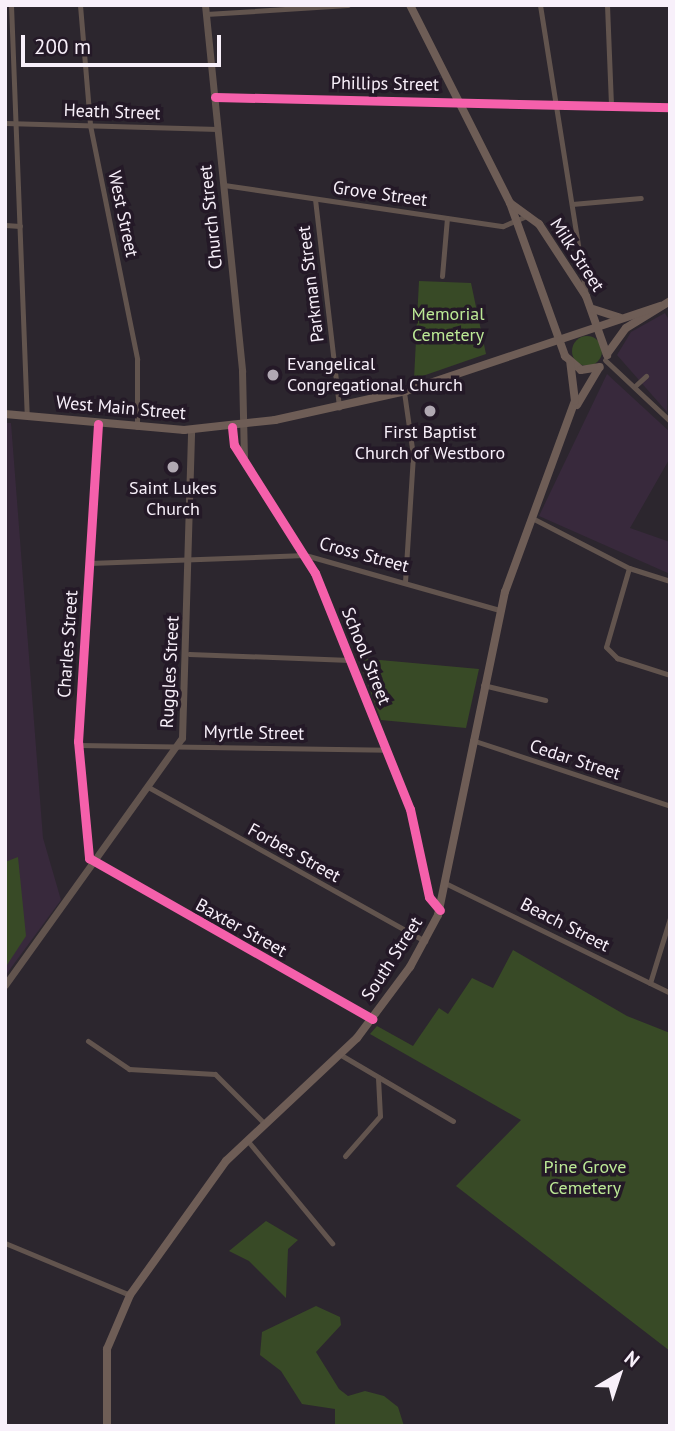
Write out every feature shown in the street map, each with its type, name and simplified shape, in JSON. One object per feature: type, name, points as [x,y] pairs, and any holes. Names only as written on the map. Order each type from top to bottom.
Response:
[{"type":"main road","name":"Milk Street","points":[[410,5],[510,203],[539,284],[556,343],[569,361]]},
{"type":"main road","name":"Milk Street","points":[[510,203],[529,215],[592,308],[620,318]]},
{"type":"main road","points":[[660,306],[669,303]]},
{"type":"main road","name":"West Main Street","points":[[5,414],[137,428],[191,430],[232,427],[339,408],[404,392],[660,306]]},
{"type":"main road","name":"South Street","points":[[107,1426],[107,1349],[130,1295],[216,1172],[247,1140],[341,1055],[372,1019],[425,942],[440,910],[447,884],[483,685],[500,610],[529,516],[572,414],[620,334],[660,306]]},
{"type":"main road","points":[[592,308],[603,341],[604,361],[587,372],[569,361],[570,343],[582,333],[603,341]]},
{"type":"main road","name":"South Street","points":[[569,361],[576,392],[572,414]]},
{"type":"street","points":[[11,5],[27,416]]},
{"type":"street","name":"West Street","points":[[80,5],[90,125],[137,359],[137,428]]},
{"type":"street","name":"Church Street","points":[[205,5],[224,185],[243,425]]},
{"type":"street","points":[[206,14],[348,5]]},
{"type":"street","points":[[540,5],[586,296]]},
{"type":"street","points":[[607,5],[611,105]]},
{"type":"street","name":"Phillips Street","points":[[215,97],[670,107]]},
{"type":"street","name":"Heath Street","points":[[5,123],[218,129]]},
{"type":"street","name":"Grove Street","points":[[224,185],[447,218],[517,222]]},
{"type":"street","points":[[572,204],[641,198]]},
{"type":"street","name":"Parkman Street","points":[[315,199],[339,408]]},
{"type":"street","points":[[517,222],[529,215]]},
{"type":"street","points":[[442,276],[447,218]]},
{"type":"street","points":[[5,225],[20,226]]},
{"type":"street","points":[[604,361],[635,386],[670,421]]},
{"type":"street","points":[[635,386],[646,376]]},
{"type":"street","points":[[404,392],[413,455],[405,583]]},
{"type":"street","name":"Charles Street","points":[[95,864],[79,745],[98,424]]},
{"type":"street","points":[[243,425],[244,457]]},
{"type":"street","name":"School Street","points":[[232,427],[244,457],[305,555],[351,660],[415,823],[429,897],[440,910]]},
{"type":"street","name":"Ruggles Street","points":[[5,985],[179,745],[189,654],[191,430]]},
{"type":"street","points":[[529,516],[629,568],[670,581]]},
{"type":"street","name":"Cross Street","points":[[89,563],[305,555],[500,610]]},
{"type":"street","points":[[629,568],[606,635],[607,650],[670,675]]},
{"type":"street","points":[[189,654],[351,660]]},
{"type":"street","points":[[483,685],[545,700]]},
{"type":"street","name":"Cedar Street","points":[[472,740],[670,806]]},
{"type":"street","name":"Myrtle Street","points":[[79,745],[387,750]]},
{"type":"street","name":"Forbes Street","points":[[150,788],[425,942]]},
{"type":"street","name":"Baxter Street","points":[[95,864],[372,1019]]},
{"type":"street","name":"Beach Street","points":[[447,884],[670,993]]},
{"type":"street","points":[[650,984],[670,918]]},
{"type":"street","points":[[88,1041],[129,1069],[215,1074],[265,1124]]},
{"type":"street","points":[[341,1055],[453,1121]]},
{"type":"street","points":[[345,1156],[380,1116],[378,1077]]},
{"type":"street","points":[[247,1140],[332,1243]]},
{"type":"street","points":[[5,1243],[130,1295]]},
{"type":"shaded area","points":[[665,313],[670,322],[667,412],[617,355],[631,332]]},
{"type":"shaded area","points":[[607,374],[670,432],[670,458],[630,528],[670,542],[670,574],[539,516]]},
{"type":"shaded area","points":[[5,423],[11,423],[43,838],[61,900],[5,976]]},
{"type":"green space","name":"Memorial Cemetery","points":[[419,281],[471,283],[486,354],[414,379]]},
{"type":"green space","points":[[587,336],[598,340],[602,351],[598,362],[587,366],[576,362],[572,351],[576,340]]},
{"type":"green space","points":[[358,658],[479,669],[466,728],[381,720]]},
{"type":"green space","points":[[18,857],[26,936],[5,968],[5,862]]},
{"type":"green space","name":"Pine Grove Cemetery","points":[[513,950],[627,1016],[670,1033],[670,1351],[456,1186],[521,1120],[370,1034],[377,1026],[413,1046],[439,1008],[448,1014],[472,978],[493,988]]},
{"type":"green space","points":[[266,1221],[298,1240],[288,1249],[286,1298],[249,1261],[229,1251]]},
{"type":"green space","points":[[316,1306],[340,1317],[341,1325],[316,1352],[339,1389],[348,1396],[365,1391],[384,1396],[398,1407],[404,1426],[335,1426],[335,1409],[302,1404],[281,1371],[260,1355],[262,1332]]},
{"type":"cycle path","points":[[215,97],[670,107]]},
{"type":"cycle path","points":[[98,424],[78,741],[89,858],[372,1019]]},
{"type":"cycle path","points":[[232,427],[234,445],[315,573],[410,809],[429,897],[440,910]]},
{"type":"place","name":"Evangelical Congregational Church","points":[[273,375]]},
{"type":"place","name":"First Baptist Church of Westboro","points":[[430,411]]},
{"type":"place","name":"Saint Lukes Church","points":[[173,467]]}]
